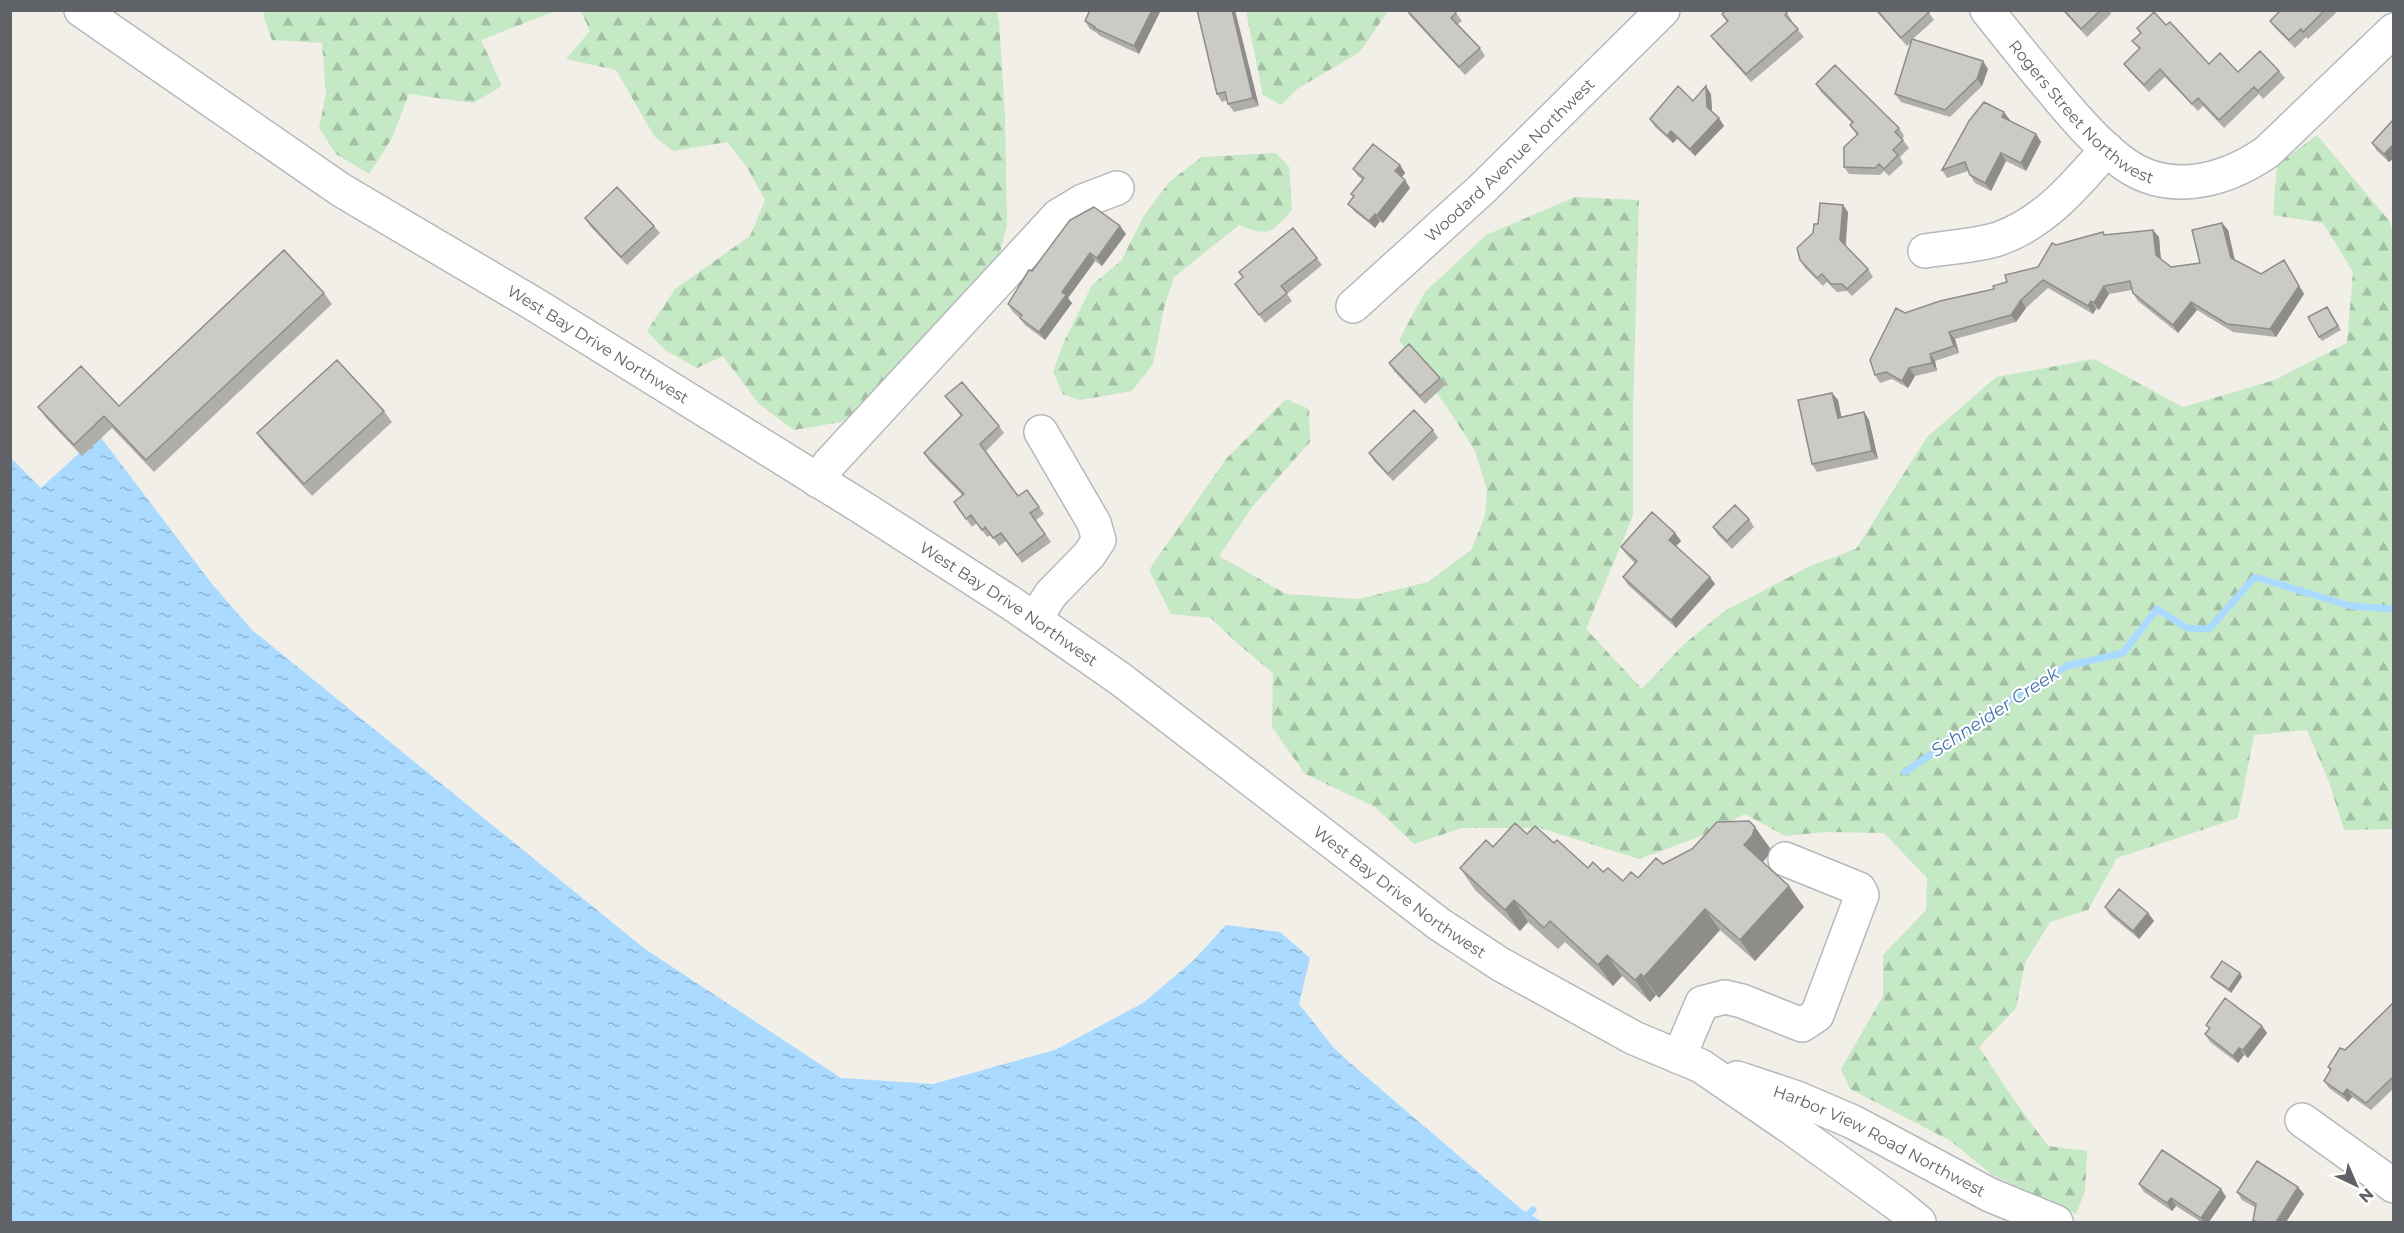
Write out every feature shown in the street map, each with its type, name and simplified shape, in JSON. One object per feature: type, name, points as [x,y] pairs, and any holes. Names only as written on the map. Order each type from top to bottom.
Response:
[{"type":"street","name":"West Bay Drive Northwest","points":[[81,10],[341,190],[534,304],[943,559],[1119,678],[1439,924],[1500,964],[1634,1038],[1690,1062],[1802,1136],[1897,1204],[1918,1222]]},
{"type":"street","name":"Woodard Avenue Northwest","points":[[1353,306],[1482,189],[1664,10]]},
{"type":"street","name":"Rogers Street Northwest","points":[[1988,10],[2077,120],[2107,149],[2119,160],[2154,177],[2171,182],[2215,178],[2245,167],[2266,152],[2394,30]]},
{"type":"street","points":[[1925,251],[1996,240],[2025,227],[2071,192],[2107,149]]},
{"type":"street","points":[[818,481],[829,464],[1032,241],[1058,216],[1083,201],[1117,188]]},
{"type":"street","points":[[1035,620],[1051,594],[1089,555],[1099,540],[1094,523],[1041,432]]},
{"type":"street","points":[[1690,1062],[1702,1003],[1725,997],[1742,1001],[1802,1025],[1817,1015],[1862,895],[1859,889],[1785,859]]},
{"type":"street","name":"Harbor View Road Northwest","points":[[1690,1062],[1797,1098],[1834,1114],[1990,1195],[2056,1222]]},
{"type":"street","points":[[2302,1120],[2394,1186]]},
{"type":"green space","points":[[1246,10],[1388,11],[1360,52],[1297,89],[1281,105],[1263,95]]},
{"type":"green space","points":[[267,11],[556,11],[481,40],[502,86],[473,103],[409,94],[392,138],[369,174],[336,154],[319,128],[326,94],[322,43],[272,40],[263,15]]},
{"type":"green space","points":[[581,11],[997,11],[1005,115],[1007,225],[985,310],[961,345],[914,385],[888,388],[841,422],[794,430],[759,404],[723,356],[697,368],[665,350],[647,331],[675,289],[750,236],[765,200],[747,167],[727,142],[673,151],[654,136],[616,70],[566,59],[590,31]]},
{"type":"green space","points":[[2317,135],[2390,222],[2393,235],[2393,829],[2344,830],[2329,782],[2307,730],[2254,735],[2238,818],[2117,858],[2088,910],[2050,922],[2025,963],[2016,1008],[1979,1047],[2048,1146],[2087,1151],[2085,1191],[2076,1214],[1992,1175],[1951,1141],[1850,1089],[1841,1069],[1883,996],[1883,955],[1926,910],[1927,878],[1884,833],[1825,832],[1785,836],[1745,814],[1696,838],[1639,859],[1540,828],[1462,828],[1414,844],[1375,807],[1305,774],[1272,727],[1273,673],[1211,618],[1171,614],[1149,570],[1226,459],[1286,399],[1309,409],[1310,442],[1252,507],[1219,556],[1286,594],[1359,599],[1428,582],[1471,550],[1485,516],[1487,490],[1475,451],[1399,340],[1425,292],[1486,235],[1575,197],[1639,200],[1633,410],[1633,516],[1586,629],[1642,689],[1683,645],[1723,612],[1810,566],[1856,549],[1927,437],[1996,377],[2094,359],[2183,407],[2275,380],[2347,343],[2353,272],[2323,223],[2273,215],[2277,165]]},
{"type":"green space","points":[[1276,153],[1289,167],[1292,210],[1285,218],[1274,228],[1263,232],[1239,225],[1174,277],[1164,308],[1153,364],[1132,391],[1080,400],[1063,394],[1053,372],[1063,344],[1092,285],[1121,261],[1145,214],[1170,181],[1202,157]]},
{"type":"water","points":[[99,435],[212,584],[252,630],[645,949],[841,1078],[933,1084],[1055,1050],[1143,1003],[1194,960],[1226,925],[1280,932],[1310,958],[1299,1004],[1334,1048],[1521,1209],[1543,1222],[11,1222],[10,457],[41,488]]},
{"type":"building","points":[[1090,10],[1152,10],[1134,46],[1094,28],[1085,21]]},
{"type":"building","points":[[1197,10],[1232,10],[1253,98],[1228,104],[1225,92],[1217,94]]},
{"type":"building","points":[[1407,10],[1454,10],[1456,13],[1451,18],[1480,48],[1459,67]]},
{"type":"building","points":[[1726,10],[1784,10],[1787,13],[1785,15],[1798,29],[1746,74],[1711,36],[1728,21],[1722,14]]},
{"type":"building","points":[[1877,10],[1927,10],[1929,12],[1901,38]]},
{"type":"building","points":[[2064,10],[2101,10],[2081,29]]},
{"type":"building","points":[[2281,10],[2325,10],[2303,32],[2301,29],[2289,40],[2270,21]]},
{"type":"building","points":[[2154,12],[2166,25],[2170,22],[2209,64],[2220,53],[2238,72],[2260,51],[2279,71],[2258,91],[2254,87],[2219,120],[2198,98],[2192,104],[2160,69],[2144,85],[2124,64],[2140,48],[2132,41],[2141,33],[2137,28]]},
{"type":"building","points":[[1912,39],[1983,61],[1977,79],[1945,110],[1895,94]]},
{"type":"building","points":[[1835,65],[1899,128],[1895,132],[1903,140],[1893,150],[1898,155],[1884,169],[1879,164],[1875,168],[1844,167],[1844,147],[1858,134],[1850,125],[1853,122],[1816,84]]},
{"type":"building","points":[[1678,86],[1693,101],[1706,86],[1707,107],[1719,118],[1690,149],[1671,131],[1667,136],[1650,119]]},
{"type":"building","points":[[1984,102],[2004,112],[2002,117],[2036,134],[2021,163],[2001,153],[1985,183],[1970,175],[1965,162],[1942,170],[1969,121]]},
{"type":"building","points":[[2394,119],[2394,144],[2384,154],[2372,143]]},
{"type":"building","points":[[1373,144],[1400,165],[1395,171],[1405,180],[1377,215],[1375,214],[1369,221],[1348,204],[1354,196],[1351,194],[1364,178],[1353,169]]},
{"type":"building","points":[[617,187],[654,226],[621,257],[585,218]]},
{"type":"building","points":[[1820,203],[1843,205],[1840,240],[1868,269],[1847,289],[1842,284],[1831,284],[1822,274],[1817,278],[1800,260],[1797,248],[1813,233],[1814,224],[1818,224]]},
{"type":"building","points":[[1094,207],[1120,226],[1097,258],[1090,253],[1062,292],[1066,295],[1039,332],[1020,318],[1022,315],[1008,304],[1029,270],[1032,271],[1070,220]]},
{"type":"building","points":[[2222,223],[2231,258],[2261,274],[2284,260],[2299,286],[2270,329],[2227,324],[2191,302],[2173,325],[2133,293],[2130,281],[2104,286],[2094,303],[2091,301],[2088,306],[2043,280],[2021,300],[2011,315],[1949,332],[1954,346],[1930,354],[1932,363],[1909,368],[1902,381],[1886,372],[1875,375],[1870,360],[1896,308],[1905,313],[1940,301],[1994,289],[1993,286],[2007,282],[2005,275],[2038,267],[2052,243],[2056,245],[2103,232],[2104,235],[2153,230],[2156,255],[2171,267],[2200,263],[2192,230]]},
{"type":"building","points":[[1293,228],[1317,258],[1281,286],[1287,293],[1259,315],[1235,284],[1243,277],[1239,272]]},
{"type":"building","points":[[284,250],[324,293],[146,460],[104,416],[74,445],[38,407],[81,366],[119,406]]},
{"type":"building","points":[[2327,307],[2338,326],[2319,337],[2308,317]]},
{"type":"building","points":[[1409,344],[1440,378],[1420,396],[1389,363]]},
{"type":"building","points":[[337,360],[384,411],[304,484],[257,433]]},
{"type":"building","points":[[962,382],[999,426],[980,444],[1018,496],[1027,490],[1039,507],[1030,513],[1045,534],[1017,555],[1001,533],[993,538],[985,527],[982,530],[971,515],[966,519],[954,502],[964,494],[924,453],[962,415],[945,396]]},
{"type":"building","points":[[1832,393],[1838,418],[1864,412],[1872,451],[1812,464],[1798,400]]},
{"type":"building","points":[[1414,410],[1433,430],[1388,474],[1369,453]]},
{"type":"building","points":[[1735,505],[1749,519],[1727,541],[1713,527]]},
{"type":"building","points":[[1652,512],[1675,533],[1669,540],[1710,577],[1671,620],[1623,577],[1637,561],[1621,547]]},
{"type":"building","points":[[1749,821],[1755,827],[1752,836],[1744,845],[1789,886],[1740,940],[1705,909],[1644,977],[1641,974],[1635,980],[1607,955],[1598,965],[1550,921],[1544,928],[1514,900],[1505,910],[1460,868],[1486,840],[1493,847],[1515,823],[1527,834],[1535,826],[1554,843],[1557,840],[1588,868],[1593,862],[1603,872],[1608,868],[1623,881],[1631,872],[1638,878],[1656,858],[1663,864],[1692,849],[1717,822]]},
{"type":"building","points":[[2119,889],[2148,913],[2133,931],[2105,907]]},
{"type":"building","points":[[2222,961],[2240,973],[2229,989],[2211,977]]},
{"type":"building","points":[[2225,998],[2262,1026],[2243,1050],[2239,1048],[2233,1056],[2205,1034],[2210,1028],[2206,1025]]},
{"type":"building","points":[[2394,1002],[2394,1076],[2366,1103],[2347,1089],[2343,1094],[2324,1081],[2331,1069],[2328,1067],[2340,1048],[2345,1050]]},
{"type":"building","points":[[2162,1150],[2221,1189],[2201,1218],[2171,1198],[2167,1203],[2139,1184]]},
{"type":"building","points":[[2257,1161],[2298,1187],[2276,1222],[2253,1220],[2256,1204],[2237,1192]]},
{"type":"waterway","name":"Schneider Creek","points":[[1905,772],[2028,688],[2067,666],[2123,653],[2157,609],[2187,628],[2209,629],[2255,577],[2351,606],[2394,609]]},
{"type":"waterway","points":[[1520,1222],[1533,1210]]}]
